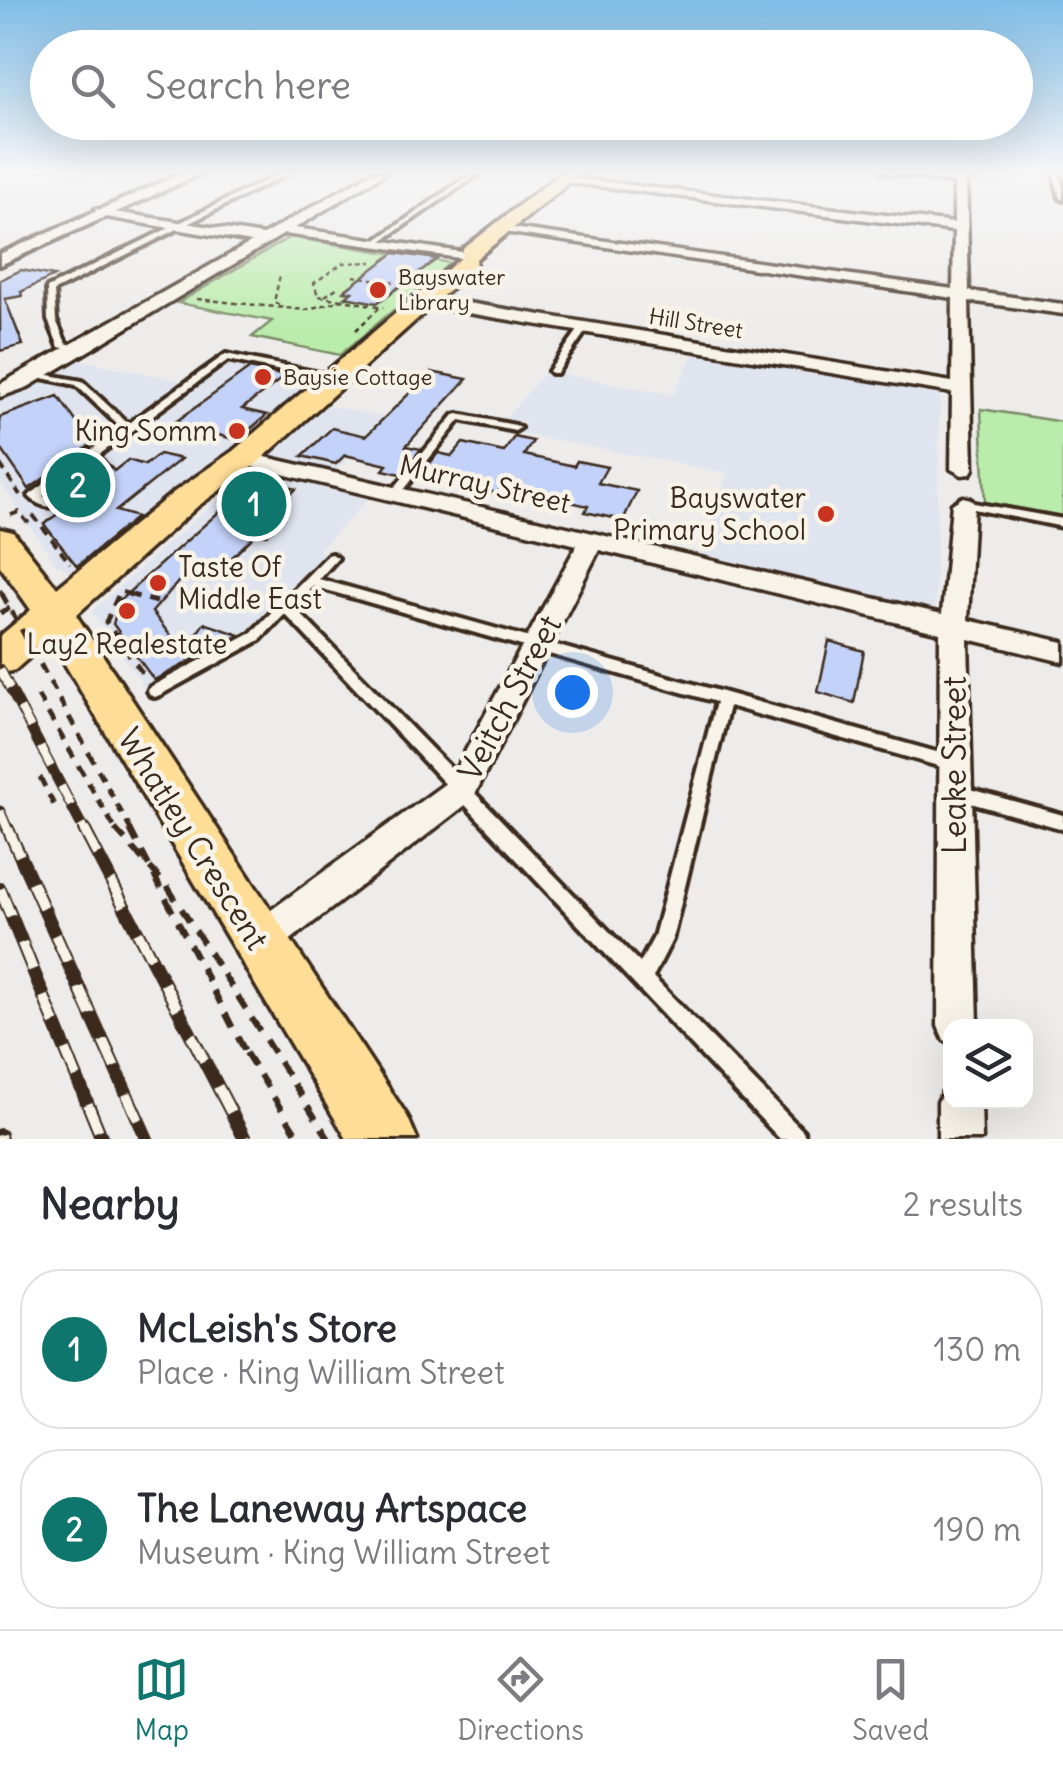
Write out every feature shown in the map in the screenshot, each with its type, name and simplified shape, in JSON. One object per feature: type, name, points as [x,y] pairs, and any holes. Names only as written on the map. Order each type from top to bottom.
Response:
[{"type":"main road","points":[[19,688],[58,619],[215,475],[244,458],[470,257],[511,226]]},
{"type":"main road","points":[[0,659],[106,586],[229,478],[244,458]]},
{"type":"main road","name":"Whatley Crescent","points":[[5,528],[258,942],[384,1139]]},
{"type":"street","points":[[0,257],[75,225]]},
{"type":"street","points":[[176,225],[266,240]]},
{"type":"street","points":[[0,390],[36,374],[290,225]]},
{"type":"street","points":[[938,225],[959,228],[962,469]]},
{"type":"street","points":[[511,226],[1063,309]]},
{"type":"street","points":[[282,230],[470,257]]},
{"type":"street","name":"Hill Street","points":[[421,300],[960,388]]},
{"type":"street","name":"Murray Street","points":[[244,458],[1063,652]]},
{"type":"street","name":"Leake Street","points":[[958,1019],[954,627],[964,504]]},
{"type":"street","name":"Veitch Street","points":[[258,942],[461,790],[592,540]]},
{"type":"street","points":[[960,1109],[960,1139]]},
{"type":"lane","points":[[377,242],[401,225]]},
{"type":"lane","points":[[79,348],[62,345],[52,320],[50,290],[181,226]]},
{"type":"lane","points":[[554,370],[584,328]]},
{"type":"lane","points":[[48,504],[35,496],[226,357],[334,380]]},
{"type":"lane","points":[[36,374],[79,383],[128,429]]},
{"type":"lane","points":[[395,494],[458,418],[515,428]]},
{"type":"lane","points":[[964,504],[1063,523]]},
{"type":"lane","points":[[155,691],[255,637],[332,558]]},
{"type":"lane","points":[[310,581],[724,698],[955,778],[1063,822]]},
{"type":"lane","points":[[285,606],[795,1139]]},
{"type":"lane","points":[[642,976],[663,940],[724,698]]},
{"type":"path","points":[[372,262],[343,263],[324,274],[312,288],[324,297],[342,300],[421,300]]},
{"type":"path","points":[[280,275],[274,302],[283,308]]},
{"type":"path","points":[[353,276],[421,300]]},
{"type":"path","points":[[324,297],[338,287]]},
{"type":"path","points":[[169,296],[316,309],[342,300]]},
{"type":"path","points":[[0,464],[36,519],[106,586],[157,602]]},
{"type":"path","points":[[5,528],[19,512],[26,522],[36,519]]},
{"type":"path","points":[[106,586],[106,622],[155,691]]},
{"type":"path","points":[[0,590],[66,705],[246,1053],[300,1139]]},
{"type":"path","points":[[19,688],[117,832],[167,886],[329,1139]]},
{"type":"path","points":[[40,777],[56,809]]},
{"type":"shaded area","name":"Bayswater Primary School","points":[[694,353],[940,394],[935,609],[700,554],[728,473],[519,433],[526,423],[505,419],[546,371],[673,395]]},
{"type":"shaded area","points":[[65,357],[198,384],[228,360],[318,379],[276,416],[306,423],[325,405],[387,418],[320,486],[368,499],[319,550],[338,556],[255,643],[153,699],[91,612],[245,475],[211,467],[81,578],[55,563],[0,482],[0,391]]},
{"type":"green space","points":[[290,237],[450,263],[340,355],[252,337],[272,321],[178,303]]},
{"type":"green space","points":[[981,409],[1063,422],[1063,516],[985,502]]},
{"type":"building","points":[[394,253],[437,259],[377,303],[345,297],[352,292],[344,291]]},
{"type":"building","points":[[21,270],[54,276],[21,292],[22,296],[5,299],[23,345],[0,351],[0,280]]},
{"type":"building","points":[[250,368],[285,376],[242,409],[267,415],[237,440],[174,423]]},
{"type":"building","points":[[431,372],[467,379],[406,446],[421,449],[401,474],[383,470],[387,465],[345,455],[336,464],[302,456],[332,428],[366,436]]},
{"type":"building","points":[[58,396],[92,444],[29,489],[0,447],[0,417]]},
{"type":"building","points":[[514,437],[533,441],[524,455],[574,466],[577,461],[607,467],[598,483],[637,491],[623,520],[585,512],[588,506],[502,486],[497,493],[477,489],[480,484],[424,471],[438,453],[452,456],[463,443],[504,452]]},
{"type":"building","points":[[159,454],[181,459],[116,511],[137,517],[77,566],[44,524],[78,499],[55,492],[102,457],[114,471],[128,460],[145,465]]},
{"type":"building","points":[[256,479],[296,489],[270,514],[284,518],[267,535],[258,532],[209,580],[186,573],[152,612],[184,653],[204,623],[240,635],[154,680],[113,624],[120,600]]},
{"type":"building","points":[[829,641],[864,651],[854,703],[818,692]]},
{"type":"railway","points":[[0,669],[85,832]]},
{"type":"railway","points":[[0,811],[9,832]]},
{"type":"railway","points":[[8,829],[147,1139]]},
{"type":"railway","points":[[84,829],[245,1139]]},
{"type":"railway","points":[[0,889],[102,1139]]},
{"type":"railway","points":[[0,1135],[1,1139]]},
{"type":"place","name":"Bayswater Library","points":[[378,290]]},
{"type":"place","name":"Baysie Cottage","points":[[263,377]]},
{"type":"place","name":"King Somm","points":[[237,431]]},
{"type":"place","name":"The Laneway Artspace","points":[[78,485]]},
{"type":"place","name":"McLeish's Store","points":[[254,504]]},
{"type":"place","name":"Bayswater Primary School","points":[[826,514]]},
{"type":"place","name":"Taste Of Middle East","points":[[158,583]]},
{"type":"place","name":"Lay2 Realestate","points":[[127,611]]}]
